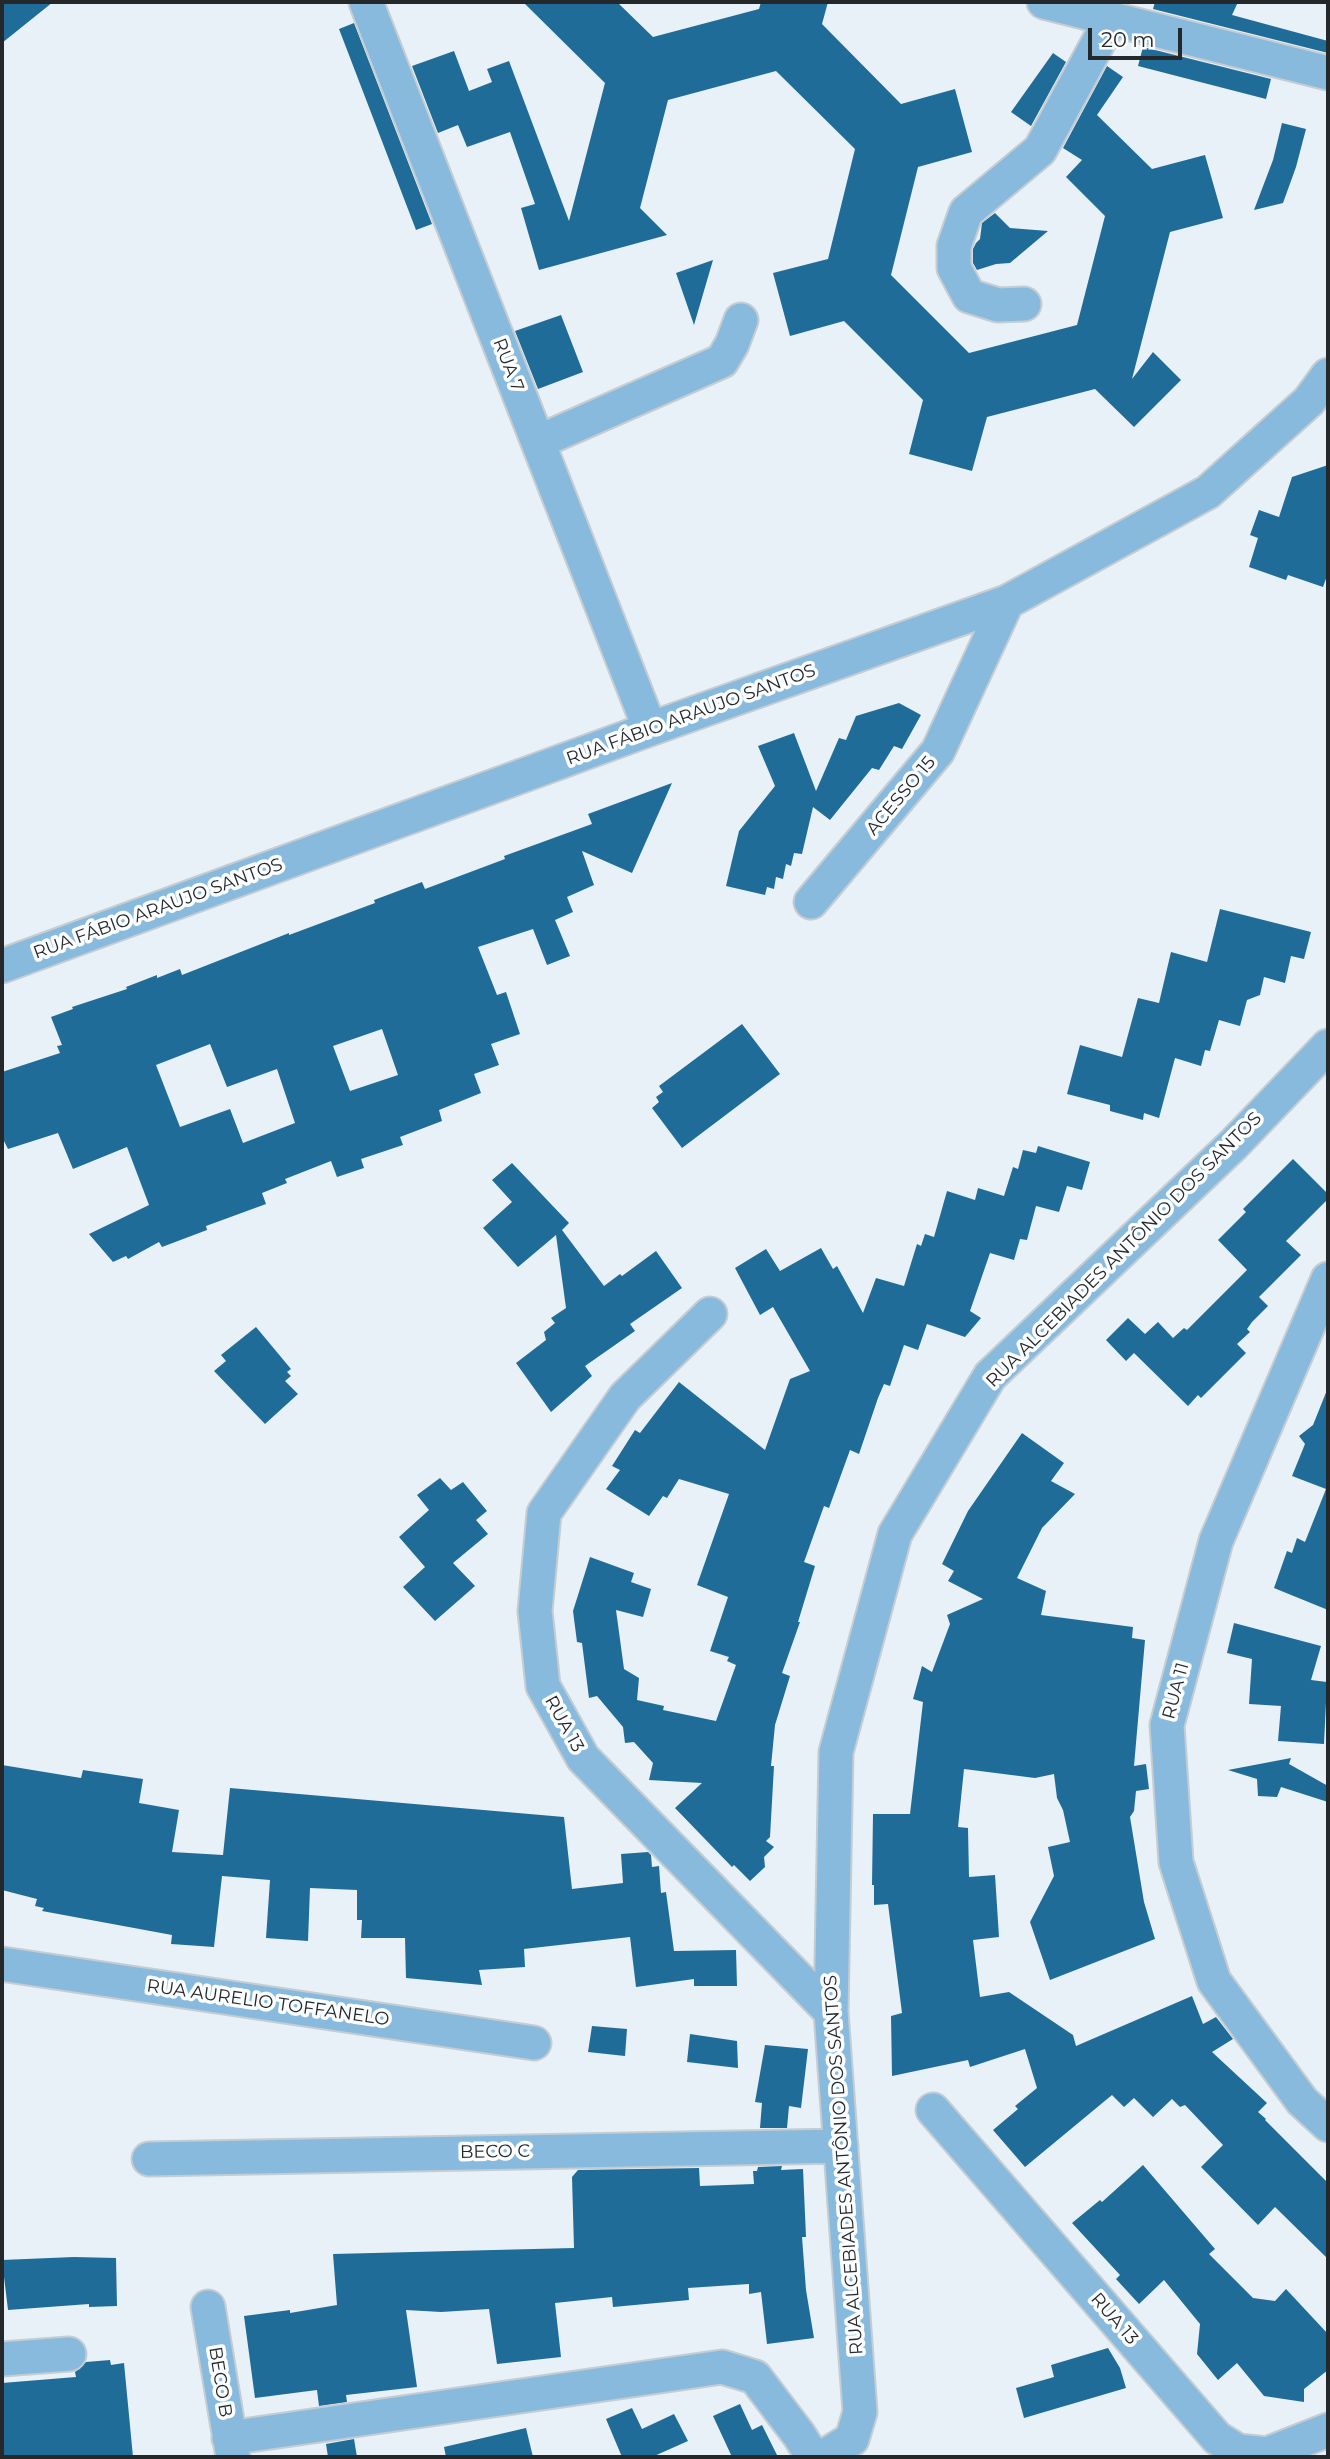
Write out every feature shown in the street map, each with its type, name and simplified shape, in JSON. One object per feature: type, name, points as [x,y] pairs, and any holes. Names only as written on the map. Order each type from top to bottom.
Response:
[{"type":"street","name":"RUA 7","points":[[366,2],[650,729]]},
{"type":"street","points":[[1044,2],[1328,73]]},
{"type":"street","points":[[1024,304],[998,305],[969,296],[954,268],[954,246],[966,212],[1040,150],[1111,19]]},
{"type":"street","points":[[538,442],[722,361],[732,345],[741,320]]},
{"type":"street","name":"RUA FÁBIO ARAUJO SANTOS","points":[[2,966],[650,729],[1007,602],[1208,492],[1309,401],[1328,375]]},
{"type":"street","name":"ACESSO 15","points":[[811,902],[938,751],[1007,602]]},
{"type":"street","name":"RUA ALCEBIADES ANTÔNIO DOS SANTOS","points":[[823,2457],[852,2439],[860,2412],[831,2012],[836,1752],[895,1534],[990,1376],[1234,1144],[1328,1046]]},
{"type":"street","name":"RUA 11","points":[[1328,1279],[1321,1312],[1216,1541],[1167,1725],[1176,1862],[1214,1981],[1302,2101],[1328,2125]]},
{"type":"street","name":"RUA 13","points":[[710,1314],[625,1397],[544,1513],[535,1611],[543,1686],[583,1758],[831,2012]]},
{"type":"street","name":"RUA AURELIO TOFFANELO","points":[[2,1964],[534,2042]]},
{"type":"street","name":"RUA 13","points":[[933,2110],[1217,2438],[1238,2452],[1267,2454],[1328,2430]]},
{"type":"street","name":"BECO C","points":[[149,2159],[841,2146]]},
{"type":"street","name":"BECO B","points":[[208,2307],[231,2448]]},
{"type":"street","points":[[2,2359],[69,2354]]},
{"type":"street","points":[[231,2448],[722,2367],[755,2377],[813,2457]]},
{"type":"building","points":[[2,2],[53,2],[2,43]]},
{"type":"building","points":[[523,2],[617,2],[653,37],[759,9],[761,2],[828,2],[822,24],[901,104],[955,89],[972,152],[918,167],[891,275],[969,353],[1077,325],[1105,216],[1066,177],[1082,160],[1063,148],[1107,66],[1123,77],[1097,115],[1152,169],[1205,155],[1223,218],[1170,232],[1132,379],[1153,352],[1181,380],[1134,427],[1095,389],[987,417],[972,471],[909,454],[923,400],[844,321],[790,336],[773,273],[828,259],[855,149],[776,71],[668,100],[640,208],[667,235],[539,270],[521,208],[535,204],[510,132],[467,147],[458,125],[438,133],[412,66],[454,51],[469,91],[492,82],[487,69],[509,61],[569,221],[605,83]]},
{"type":"building","points":[[1155,2],[1238,2],[1232,15],[1328,41],[1328,53],[1153,9]]},
{"type":"building","points":[[354,23],[432,224],[416,230],[339,29]]},
{"type":"building","points":[[1143,47],[1271,79],[1266,99],[1138,66]]},
{"type":"building","points":[[1053,53],[1066,62],[1031,126],[1011,112]]},
{"type":"building","points":[[1282,123],[1306,129],[1296,167],[1283,203],[1254,210],[1273,160]]},
{"type":"building","points":[[995,213],[1010,228],[1048,231],[1010,263],[977,270],[973,263],[973,249],[980,239],[982,223]]},
{"type":"building","points":[[713,260],[694,325],[676,273]]},
{"type":"building","points":[[561,315],[583,372],[538,389],[515,331]]},
{"type":"building","points":[[1328,465],[1328,573],[1323,587],[1288,575],[1286,580],[1249,567],[1258,538],[1250,535],[1259,510],[1279,517],[1292,477]]},
{"type":"building","points":[[899,703],[921,715],[902,749],[894,746],[879,770],[872,768],[830,820],[813,807],[802,854],[794,853],[791,866],[786,864],[783,879],[776,877],[774,889],[767,887],[765,895],[726,886],[739,831],[775,786],[758,746],[794,733],[816,791],[839,738],[846,740],[856,716]]},
{"type":"building","points":[[672,783],[632,873],[582,851],[594,885],[567,897],[573,912],[555,920],[570,956],[547,965],[533,929],[478,947],[497,995],[506,992],[520,1034],[491,1044],[499,1065],[474,1074],[481,1093],[439,1110],[442,1121],[400,1137],[403,1145],[361,1159],[364,1168],[337,1177],[331,1161],[285,1179],[287,1183],[262,1193],[266,1204],[206,1226],[207,1230],[162,1247],[159,1242],[128,1259],[126,1256],[113,1262],[89,1234],[149,1205],[127,1147],[73,1169],[58,1133],[8,1149],[2,1137],[2,1072],[60,1053],[57,1046],[62,1045],[51,1017],[157,975],[157,978],[180,969],[182,975],[375,903],[374,900],[422,882],[425,889],[505,859],[504,856],[592,824],[588,814]],"holes":[[[382,1029],[398,1075],[350,1091],[333,1046]],[[210,1044],[227,1087],[277,1069],[295,1123],[243,1143],[230,1109],[180,1127],[156,1065]]]},
{"type":"building","points":[[1220,909],[1311,932],[1304,959],[1291,956],[1285,983],[1264,977],[1260,995],[1247,1000],[1240,1026],[1219,1020],[1210,1051],[1205,1050],[1201,1066],[1175,1058],[1159,1118],[1144,1113],[1143,1120],[1110,1111],[1110,1105],[1067,1094],[1080,1045],[1122,1057],[1138,998],[1159,1003],[1171,952],[1207,962]]},
{"type":"building","points":[[742,1024],[780,1074],[682,1148],[652,1108],[659,1102],[656,1097],[663,1092],[659,1086]]},
{"type":"building","points":[[1038,1146],[1090,1162],[1082,1190],[1067,1186],[1059,1212],[1036,1206],[1027,1240],[1020,1239],[1014,1260],[990,1253],[970,1311],[981,1318],[965,1337],[927,1324],[918,1350],[904,1345],[890,1386],[884,1384],[878,1398],[859,1454],[850,1450],[829,1508],[824,1506],[804,1562],[815,1566],[800,1622],[782,1673],[790,1676],[775,1725],[771,1766],[774,1766],[770,1837],[766,1841],[774,1847],[764,1857],[765,1867],[750,1881],[734,1865],[732,1867],[675,1808],[702,1783],[649,1780],[653,1763],[634,1742],[625,1743],[623,1727],[597,1696],[589,1698],[582,1643],[577,1642],[573,1611],[590,1557],[634,1573],[631,1582],[651,1589],[643,1617],[616,1610],[624,1669],[639,1678],[637,1700],[664,1706],[663,1710],[716,1721],[736,1665],[727,1661],[729,1657],[710,1651],[728,1597],[697,1585],[729,1494],[679,1479],[667,1498],[663,1496],[649,1516],[606,1489],[620,1470],[612,1466],[635,1430],[640,1433],[679,1382],[765,1450],[790,1379],[810,1371],[773,1307],[760,1315],[735,1268],[766,1249],[780,1271],[821,1248],[833,1269],[837,1266],[863,1313],[876,1278],[904,1286],[917,1244],[921,1246],[925,1234],[934,1237],[947,1191],[975,1200],[978,1188],[1004,1196],[1013,1167],[1018,1169],[1023,1150],[1036,1153]]},
{"type":"building","points":[[1293,1159],[1328,1194],[1328,1199],[1286,1241],[1301,1255],[1259,1297],[1268,1306],[1247,1329],[1250,1332],[1237,1344],[1246,1353],[1201,1398],[1198,1395],[1188,1406],[1134,1353],[1126,1361],[1106,1340],[1128,1318],[1145,1334],[1158,1322],[1173,1338],[1184,1328],[1187,1330],[1247,1270],[1218,1240],[1246,1212],[1243,1209]]},
{"type":"building","points":[[512,1163],[569,1223],[562,1230],[604,1286],[656,1251],[682,1288],[630,1324],[635,1331],[585,1366],[592,1376],[551,1412],[516,1363],[546,1340],[544,1332],[555,1323],[551,1318],[566,1308],[556,1235],[518,1267],[483,1228],[512,1202],[492,1180]]},
{"type":"building","points":[[256,1327],[291,1369],[287,1372],[291,1376],[285,1381],[298,1394],[265,1424],[214,1371],[226,1361],[221,1355]]},
{"type":"building","points":[[1327,1390],[1328,1610],[1274,1588],[1287,1551],[1292,1553],[1297,1538],[1305,1542],[1326,1489],[1292,1476],[1305,1444],[1299,1436],[1313,1425]]},
{"type":"building","points":[[1022,1433],[1064,1463],[1051,1481],[1075,1494],[1042,1528],[1017,1578],[1046,1591],[1041,1615],[1133,1627],[1132,1638],[1145,1640],[1134,1766],[1146,1764],[1149,1789],[1136,1791],[1134,1811],[1130,1817],[1144,1902],[1155,1939],[1050,1980],[1030,1922],[1054,1876],[1048,1847],[1070,1842],[1063,1810],[1057,1798],[1054,1774],[1035,1778],[964,1769],[958,1827],[968,1828],[969,1877],[995,1875],[999,1937],[973,1940],[980,1997],[1009,1992],[1073,2035],[1076,2046],[1192,1996],[1203,2024],[1216,2017],[1233,2039],[1212,2052],[1267,2103],[1258,2112],[1328,2183],[1328,2259],[1275,2207],[1258,2225],[1201,2167],[1223,2145],[1185,2105],[1180,2107],[1172,2099],[1153,2117],[1134,2098],[1124,2107],[1112,2095],[1025,2167],[993,2130],[1018,2109],[1015,2106],[1037,2088],[1025,2049],[970,2067],[968,2060],[892,2076],[891,2016],[902,2013],[888,1904],[874,1905],[873,1814],[910,1814],[923,1702],[913,1699],[922,1666],[932,1672],[950,1624],[947,1615],[983,1599],[948,1581],[954,1571],[942,1564],[968,1511]]},
{"type":"building","points":[[440,1478],[451,1490],[463,1482],[487,1511],[476,1520],[488,1534],[453,1563],[475,1586],[435,1621],[403,1587],[425,1567],[399,1537],[429,1510],[417,1495]]},
{"type":"building","points":[[1234,1623],[1321,1646],[1311,1680],[1327,1682],[1324,1744],[1278,1741],[1281,1706],[1249,1704],[1252,1659],[1227,1653]]},
{"type":"building","points":[[1291,1758],[1289,1764],[1328,1786],[1328,1802],[1281,1787],[1277,1797],[1258,1796],[1257,1779],[1228,1770]]},
{"type":"building","points":[[2,1765],[81,1778],[83,1770],[143,1779],[139,1803],[179,1810],[172,1852],[223,1855],[230,1788],[564,1817],[572,1889],[623,1883],[621,1854],[648,1852],[651,1855],[652,1867],[659,1866],[661,1893],[666,1892],[674,1951],[736,1950],[737,1986],[694,1986],[694,1979],[636,1987],[630,1937],[524,1949],[525,1967],[479,1970],[482,1985],[406,1978],[405,1938],[361,1938],[362,1920],[357,1920],[357,1890],[310,1888],[308,1941],[266,1938],[270,1880],[222,1876],[214,1947],[171,1944],[172,1935],[42,1911],[44,1908],[35,1906],[37,1899],[2,1890]]},
{"type":"building","points":[[592,2026],[627,2029],[625,2056],[588,2052]]},
{"type":"building","points":[[690,2034],[737,2041],[738,2068],[687,2062]]},
{"type":"building","points":[[765,2045],[808,2049],[801,2108],[789,2106],[787,2128],[760,2128],[762,2103],[755,2102]]},
{"type":"building","points":[[1143,2165],[1215,2249],[1209,2254],[1253,2298],[1275,2301],[1286,2289],[1328,2334],[1328,2370],[1304,2389],[1304,2402],[1264,2396],[1237,2363],[1218,2380],[1197,2354],[1200,2324],[1164,2280],[1139,2304],[1116,2279],[1120,2275],[1072,2223],[1100,2200],[1102,2202]]},
{"type":"building","points":[[782,2166],[781,2170],[803,2169],[806,2237],[802,2237],[806,2290],[814,2338],[767,2344],[761,2292],[749,2294],[749,2284],[688,2288],[689,2300],[613,2307],[612,2297],[555,2303],[561,2357],[497,2364],[489,2309],[441,2312],[406,2310],[417,2387],[346,2395],[347,2402],[319,2406],[317,2390],[255,2398],[244,2316],[290,2310],[290,2313],[337,2305],[333,2254],[574,2248],[572,2177],[578,2170],[699,2168],[700,2186],[754,2184],[753,2171],[757,2171],[758,2167]]},
{"type":"building","points":[[116,2258],[117,2306],[89,2307],[89,2304],[8,2310],[2,2260]]},
{"type":"building","points":[[1108,2348],[1120,2368],[1126,2388],[1024,2418],[1016,2388],[1054,2377],[1051,2365]]},
{"type":"building","points":[[110,2360],[111,2365],[124,2363],[133,2457],[2,2457],[2,2383],[76,2377],[75,2372],[86,2362]]},
{"type":"building","points":[[740,2404],[752,2430],[762,2425],[778,2457],[732,2457],[713,2416]]},
{"type":"building","points":[[632,2408],[642,2429],[674,2414],[688,2441],[652,2457],[622,2457],[606,2419]]},
{"type":"building","points":[[526,2428],[533,2457],[446,2457],[444,2447]]},
{"type":"building","points":[[354,2439],[357,2457],[328,2457],[326,2444]]}]
